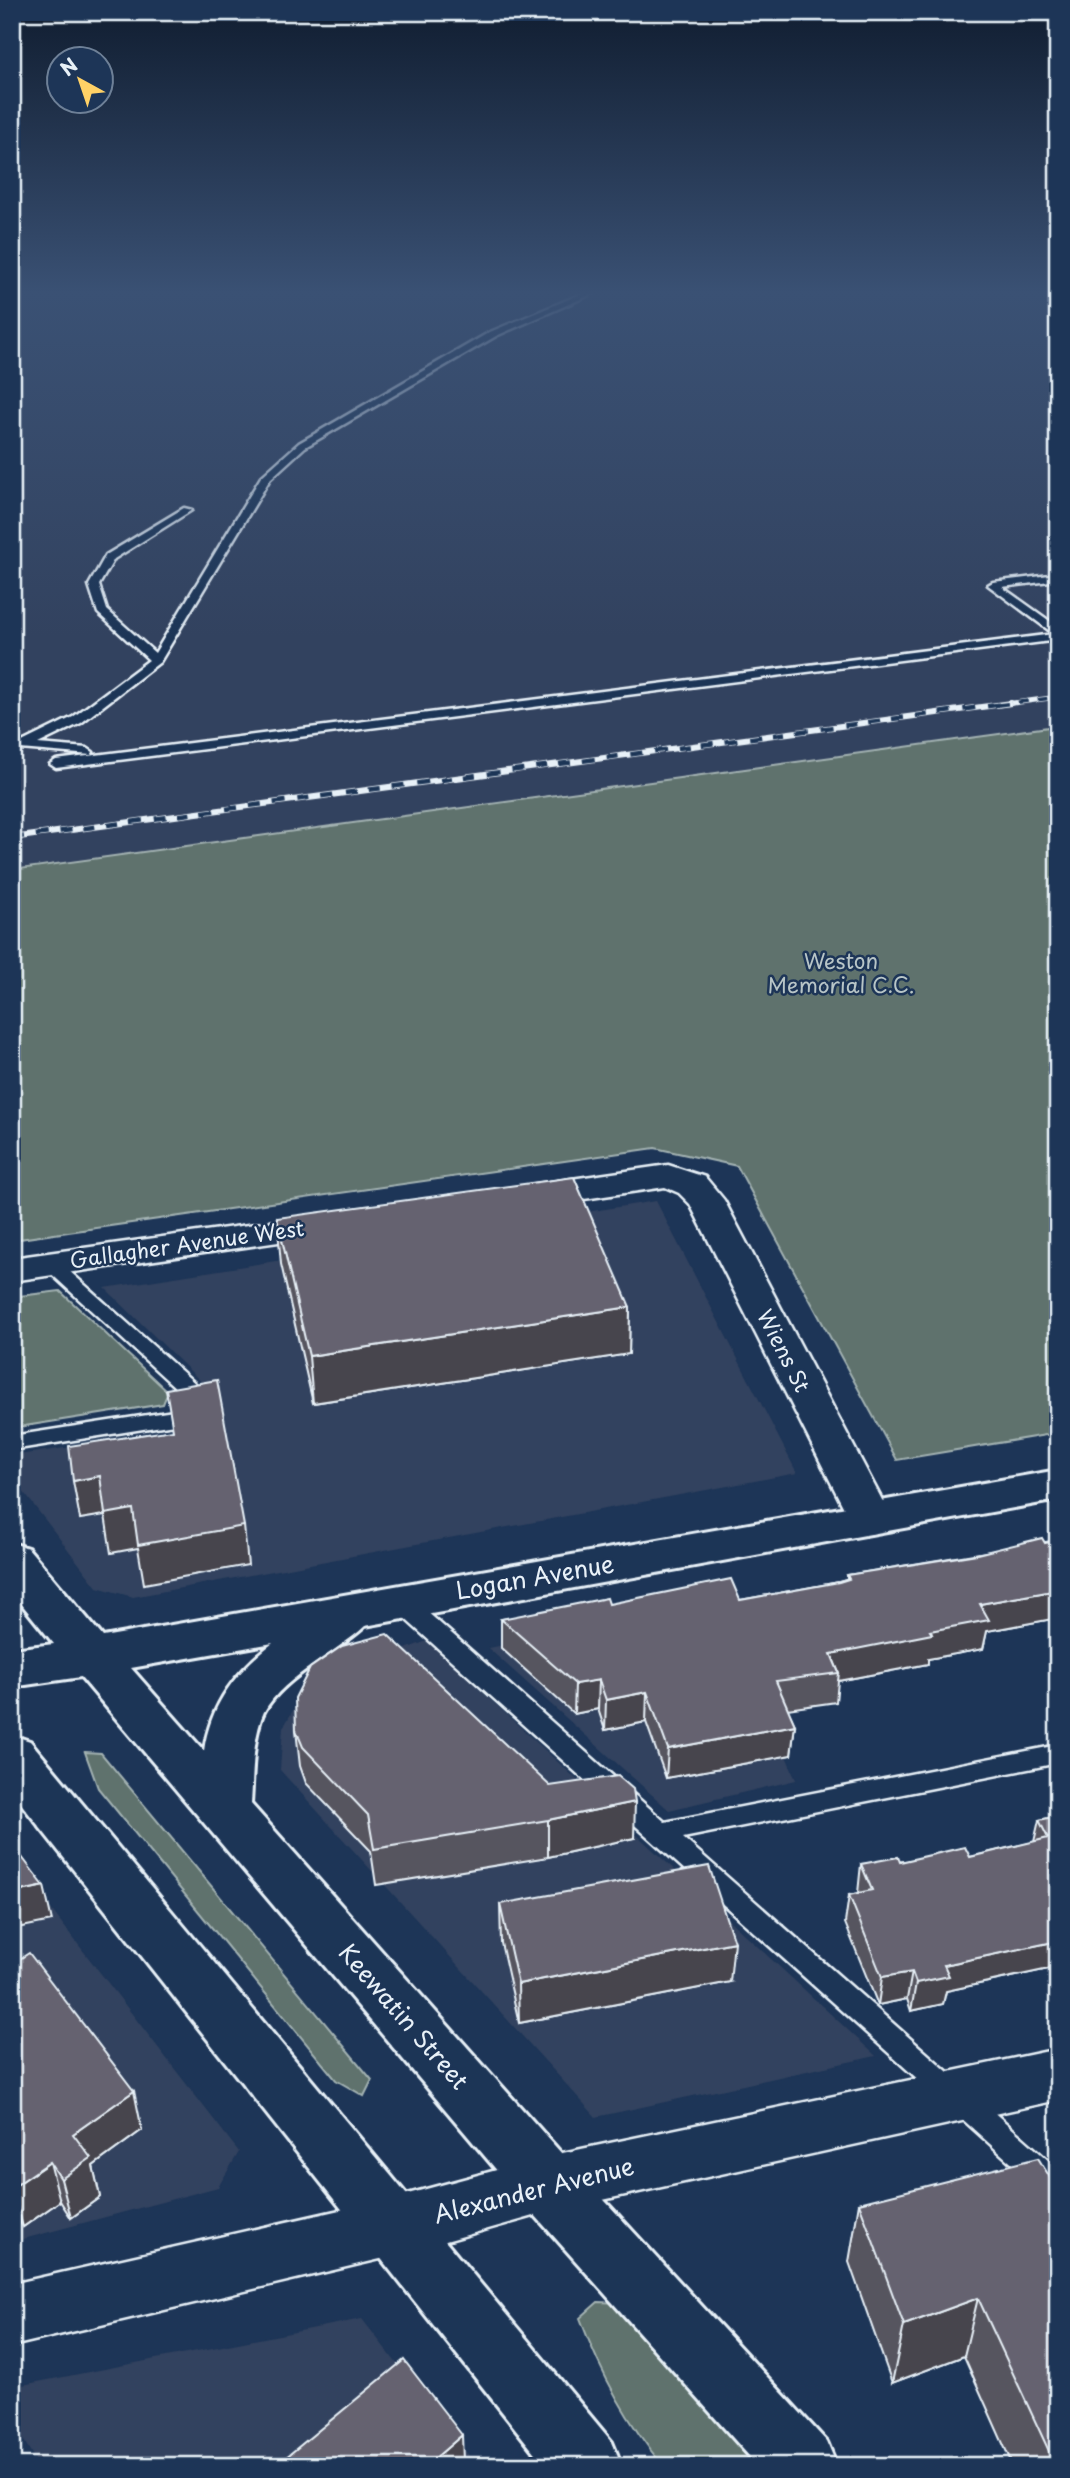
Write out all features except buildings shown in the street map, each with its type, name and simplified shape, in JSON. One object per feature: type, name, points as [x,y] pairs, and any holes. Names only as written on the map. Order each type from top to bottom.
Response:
[{"type":"main road","name":"Logan Avenue","points":[[12,1668],[92,1657],[1058,1485]]},
{"type":"main road","name":"Keewatin Street","points":[[12,1560],[92,1657],[548,2184],[803,2466]]},
{"type":"main road","points":[[225,1810],[230,1750],[240,1708],[270,1672],[378,1605]]},
{"type":"main road","points":[[12,1755],[588,2466]]},
{"type":"street","name":"Wiens St","points":[[495,1201],[668,1176],[692,1185],[706,1200],[870,1519]]},
{"type":"street","name":"Gallagher Avenue West","points":[[12,1270],[356,1221]]},
{"type":"street","name":"Alexander Avenue","points":[[12,2315],[393,2227],[548,2184],[1058,2074]]},
{"type":"lane","points":[[18,746],[77,720],[156,660],[266,477],[302,445],[370,406]]},
{"type":"lane","points":[[156,660],[102,611],[94,585],[110,557],[187,510]]},
{"type":"lane","points":[[1058,577],[993,585],[1058,634]]},
{"type":"lane","points":[[56,764],[1058,634]]},
{"type":"lane","points":[[18,746],[129,755]]},
{"type":"lane","points":[[12,1443],[186,1416],[200,1399],[52,1265]]},
{"type":"lane","points":[[378,1605],[660,1833],[1058,2187]]},
{"type":"lane","points":[[660,1833],[1058,1754]]},
{"type":"shaded area","points":[[12,406],[1058,406],[1058,725],[12,870]]},
{"type":"shaded area","points":[[656,1201],[797,1473],[133,1597],[97,1587],[12,1477],[12,1456],[225,1424],[222,1402],[105,1288]]},
{"type":"shaded area","points":[[723,1604],[796,1780],[669,1810],[488,1648]]},
{"type":"shaded area","points":[[427,1641],[876,2056],[596,2117],[280,1770],[283,1728],[300,1698],[323,1680]]},
{"type":"shaded area","points":[[12,1859],[239,2152],[218,2187],[12,2242]]},
{"type":"shaded area","points":[[362,2319],[477,2466],[39,2466],[12,2421],[12,2387]]},
{"type":"green space","name":"Weston Memorial C.C.","points":[[1056,726],[1058,1433],[897,1460],[737,1166],[655,1148],[12,1240],[12,870]]},
{"type":"green space","points":[[60,1291],[168,1392],[163,1404],[12,1428],[12,1297]]},
{"type":"green space","points":[[85,1752],[101,1753],[372,2080],[364,2096],[336,2080],[98,1788]]},
{"type":"green space","points":[[598,2302],[621,2303],[765,2466],[663,2466],[626,2414],[605,2377],[580,2318]]},
{"type":"railway","points":[[998,705],[1058,697]]},
{"type":"railway","points":[[12,838],[1011,703]]}]
